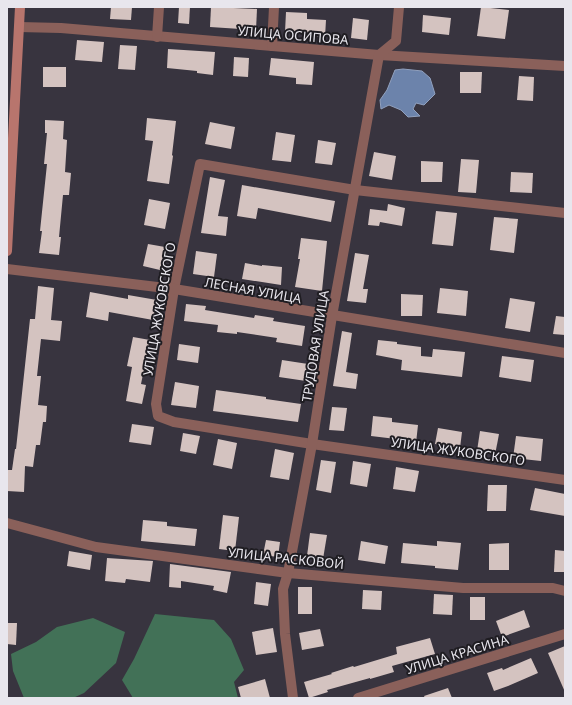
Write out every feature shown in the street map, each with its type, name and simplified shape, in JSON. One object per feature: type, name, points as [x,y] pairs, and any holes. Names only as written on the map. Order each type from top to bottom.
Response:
[{"type":"street","points":[[7,251],[20,7]]},
{"type":"street","points":[[157,36],[159,7]]},
{"type":"street","points":[[272,46],[274,7]]},
{"type":"street","points":[[379,55],[396,41],[399,7]]},
{"type":"street","name":"УЛИЦА ОСИПОВА","points":[[19,27],[61,28],[379,55],[565,66]]},
{"type":"street","name":"ТРУДОВАЯ УЛИЦА","points":[[293,698],[285,634],[283,589],[288,573],[312,444],[332,316],[379,55]]},
{"type":"street","name":"УЛИЦА ЖУКОВСКОГО","points":[[565,214],[355,190],[200,164],[174,290],[156,404],[158,416],[174,422],[312,444],[565,480]]},
{"type":"street","name":"ЛЕСНАЯ УЛИЦА","points":[[7,269],[174,290],[565,353]]},
{"type":"street","name":"УЛИЦА РАСКОВОЙ","points":[[7,523],[96,547],[288,573],[463,588],[553,588],[565,591]]},
{"type":"street","name":"УЛИЦА КРАСИНА","points":[[358,698],[565,634]]},
{"type":"green space","points":[[155,614],[214,620],[231,639],[244,670],[234,682],[238,698],[133,698],[122,680],[134,659]]},
{"type":"green space","points":[[93,618],[125,632],[116,663],[84,693],[73,698],[24,698],[13,671],[11,654],[36,642],[57,627]]},
{"type":"water","points":[[403,69],[422,71],[430,78],[435,94],[424,105],[416,103],[413,109],[420,116],[408,117],[401,110],[389,105],[381,109],[380,100],[387,90],[395,70]]},
{"type":"building","points":[[111,7],[132,7],[131,20],[110,19]]},
{"type":"building","points":[[179,7],[190,7],[189,24],[178,23]]},
{"type":"building","points":[[211,7],[257,9],[256,30],[210,27]]},
{"type":"building","points":[[481,7],[509,10],[505,39],[477,36]]},
{"type":"building","points":[[286,12],[307,13],[307,19],[326,20],[325,37],[314,36],[314,33],[285,32]]},
{"type":"building","points":[[423,15],[451,18],[449,35],[422,32]]},
{"type":"building","points":[[353,18],[369,20],[367,40],[351,38]]},
{"type":"building","points":[[77,40],[104,42],[102,62],[75,60]]},
{"type":"building","points":[[120,45],[137,46],[135,70],[118,69]]},
{"type":"building","points":[[168,49],[215,52],[213,75],[197,73],[197,71],[167,68]]},
{"type":"building","points":[[234,57],[249,58],[248,77],[233,76]]},
{"type":"building","points":[[271,58],[314,62],[312,85],[296,84],[296,78],[269,75]]},
{"type":"building","points":[[43,67],[66,67],[66,87],[43,87]]},
{"type":"building","points":[[460,72],[482,72],[481,93],[460,93]]},
{"type":"building","points":[[519,76],[534,77],[533,101],[517,100]]},
{"type":"building","points":[[147,118],[176,121],[169,184],[147,181],[153,141],[145,140]]},
{"type":"building","points":[[45,120],[64,121],[63,139],[67,140],[65,172],[71,173],[69,195],[63,195],[59,255],[39,253],[47,164],[44,164],[47,133],[45,133]]},
{"type":"building","points":[[210,122],[235,127],[231,149],[205,144]]},
{"type":"building","points":[[276,132],[295,135],[291,162],[272,160]]},
{"type":"building","points":[[318,140],[336,143],[332,165],[315,163]]},
{"type":"building","points":[[374,152],[396,156],[392,180],[369,176]]},
{"type":"building","points":[[461,159],[479,160],[476,193],[458,192]]},
{"type":"building","points":[[421,161],[443,162],[442,182],[421,182]]},
{"type":"building","points":[[511,172],[533,173],[532,193],[510,192]]},
{"type":"building","points":[[210,177],[225,180],[218,216],[228,217],[226,236],[201,233]]},
{"type":"building","points":[[242,185],[335,201],[331,222],[258,208],[256,219],[237,216]]},
{"type":"building","points":[[149,199],[170,203],[165,229],[144,225]]},
{"type":"building","points":[[388,204],[405,208],[402,226],[380,222],[379,226],[368,225],[370,209],[387,211]]},
{"type":"building","points":[[436,211],[457,213],[453,246],[432,244]]},
{"type":"building","points":[[494,217],[518,219],[514,253],[490,250]]},
{"type":"building","points":[[301,238],[327,241],[322,291],[295,287],[300,259],[298,259]]},
{"type":"building","points":[[148,244],[165,247],[160,270],[143,266]]},
{"type":"building","points":[[196,251],[217,254],[214,277],[193,274]]},
{"type":"building","points":[[355,253],[369,255],[363,289],[368,289],[366,303],[347,301]]},
{"type":"building","points":[[245,263],[282,267],[281,285],[242,279]]},
{"type":"building","points":[[38,286],[54,288],[51,320],[62,321],[60,341],[41,339],[37,376],[41,376],[38,405],[47,406],[46,422],[43,422],[40,445],[36,445],[33,467],[25,466],[24,492],[7,491],[7,470],[12,470],[16,449],[30,319],[35,319]]},
{"type":"building","points":[[440,288],[468,291],[466,316],[437,313]]},
{"type":"building","points":[[90,292],[128,299],[128,295],[157,300],[153,320],[109,312],[108,321],[86,317]]},
{"type":"building","points":[[401,294],[423,295],[422,316],[401,316]]},
{"type":"building","points":[[510,298],[535,302],[530,332],[505,328]]},
{"type":"building","points":[[186,304],[206,306],[205,310],[254,318],[255,315],[274,318],[273,321],[305,326],[302,346],[276,342],[277,338],[237,332],[237,334],[217,332],[218,325],[184,321]]},
{"type":"building","points":[[556,316],[565,317],[565,335],[553,334]]},
{"type":"building","points":[[342,331],[352,333],[346,372],[358,374],[356,389],[333,386]]},
{"type":"building","points":[[133,337],[150,340],[141,384],[146,385],[142,404],[126,401],[132,367],[127,366]]},
{"type":"building","points":[[378,340],[421,347],[421,356],[432,357],[433,349],[465,352],[462,377],[401,370],[402,360],[376,355]]},
{"type":"building","points":[[179,344],[200,347],[198,363],[177,360]]},
{"type":"building","points":[[502,356],[534,360],[531,382],[499,377]]},
{"type":"building","points":[[282,360],[308,364],[306,381],[279,377]]},
{"type":"building","points":[[175,382],[199,386],[196,408],[171,405]]},
{"type":"building","points":[[216,390],[266,397],[266,399],[301,404],[298,422],[213,411]]},
{"type":"building","points":[[332,407],[347,408],[344,431],[329,430]]},
{"type":"building","points":[[373,416],[392,418],[392,422],[418,425],[416,443],[371,436]]},
{"type":"building","points":[[132,424],[154,427],[151,445],[129,442]]},
{"type":"building","points":[[438,428],[462,432],[460,448],[435,444]]},
{"type":"building","points":[[480,431],[499,434],[495,455],[477,451]]},
{"type":"building","points":[[183,433],[200,436],[196,454],[180,451]]},
{"type":"building","points":[[516,436],[543,439],[541,461],[513,458]]},
{"type":"building","points":[[218,439],[237,443],[232,469],[213,465]]},
{"type":"building","points":[[275,449],[294,453],[289,480],[270,477]]},
{"type":"building","points":[[321,460],[336,462],[331,493],[316,490]]},
{"type":"building","points":[[353,461],[371,464],[367,487],[350,484]]},
{"type":"building","points":[[396,467],[419,471],[415,492],[393,489]]},
{"type":"building","points":[[488,485],[507,485],[506,511],[487,511]]},
{"type":"building","points":[[535,488],[565,494],[565,516],[530,510]]},
{"type":"building","points":[[223,515],[239,517],[235,551],[219,549]]},
{"type":"building","points":[[143,520],[167,522],[167,526],[197,529],[195,546],[141,541]]},
{"type":"building","points":[[310,533],[327,535],[323,559],[307,556]]},
{"type":"building","points":[[266,540],[280,542],[278,557],[263,555]]},
{"type":"building","points":[[361,541],[388,546],[385,564],[358,560]]},
{"type":"building","points":[[437,541],[461,543],[458,570],[401,563],[403,543],[437,546]]},
{"type":"building","points":[[509,543],[509,570],[489,570],[489,544]]},
{"type":"building","points":[[555,550],[565,551],[565,572],[554,572]]},
{"type":"building","points":[[69,551],[92,555],[90,570],[67,566]]},
{"type":"building","points":[[107,558],[153,561],[150,582],[126,579],[125,583],[105,581]]},
{"type":"building","points":[[170,564],[231,572],[227,593],[213,590],[214,586],[181,581],[181,588],[169,587]]},
{"type":"building","points":[[256,582],[271,584],[268,606],[254,604]]},
{"type":"building","points":[[298,587],[312,587],[312,614],[298,614]]},
{"type":"building","points":[[363,590],[382,591],[381,610],[362,609]]},
{"type":"building","points":[[434,594],[453,595],[452,615],[433,614]]},
{"type":"building","points":[[470,597],[485,597],[485,620],[470,620]]},
{"type":"building","points":[[524,610],[530,627],[502,637],[496,621]]},
{"type":"building","points":[[7,623],[17,623],[16,645],[7,644]]},
{"type":"building","points":[[273,628],[277,652],[256,655],[252,632]]},
{"type":"building","points":[[320,629],[324,646],[302,650],[299,633]]},
{"type":"building","points":[[430,638],[435,654],[392,666],[394,672],[327,690],[328,692],[309,698],[304,682],[397,654],[396,647]]},
{"type":"building","points":[[565,646],[565,692],[548,653]]},
{"type":"building","points":[[531,658],[538,673],[494,691],[487,673],[502,668],[503,670]]},
{"type":"building","points":[[265,679],[270,698],[241,698],[238,687]]},
{"type":"building","points":[[448,688],[452,698],[425,698],[424,696]]}]
